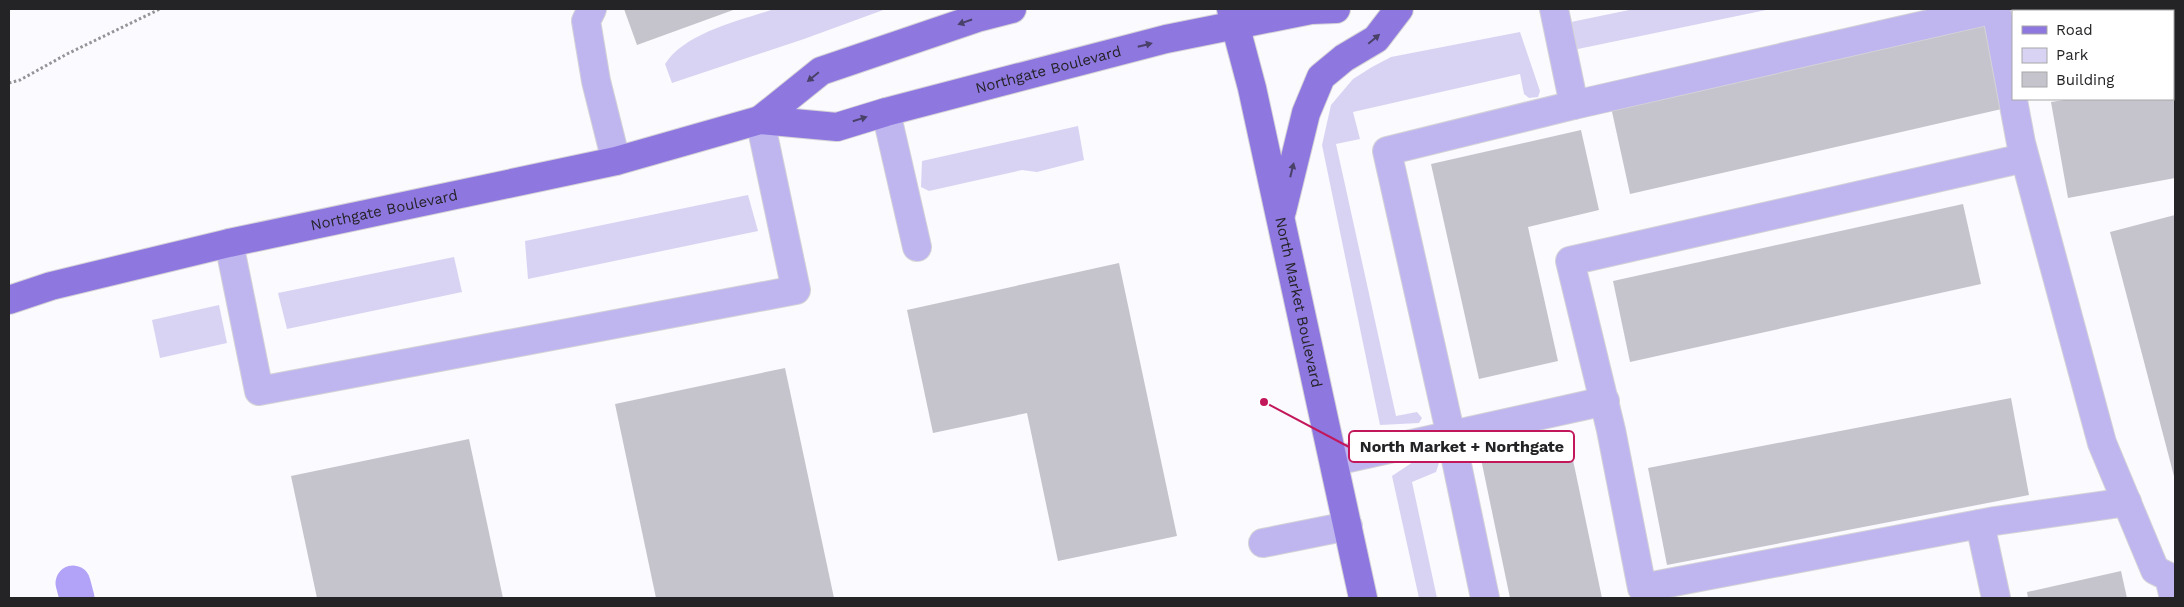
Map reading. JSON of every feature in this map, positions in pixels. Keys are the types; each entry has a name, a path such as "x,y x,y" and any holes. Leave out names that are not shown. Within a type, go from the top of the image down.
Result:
{"main road":[{"name":"Northgate Boulevard","path":"760,120 821,70 977,18 1012,9"},
{"name":"Northgate Boulevard","path":"9,300 51,286 229,243 616,161 760,120 837,126 1166,39 1233,17 1336,9"},
{"path":"1280,217 1306,113 1322,77 1344,58 1376,39 1399,9"},
{"name":"North Market Boulevard","path":"1233,17 1335,461 1363,598"}],"lane":[{"path":"592,9 586,21 596,81 616,161"},
{"path":"1554,9 1574,105"},
{"path":"1485,598 1387,151 1574,105 1996,9 2009,57 2012,77"},
{"path":"2015,100 2024,158 2102,443 2155,570 2169,577 2174,598"},
{"path":"886,112 917,247"},
{"path":"229,243 259,391 796,290 760,120"},
{"path":"2024,158 1570,261 1605,401 1642,588 1980,524 2126,502"},
{"path":"1335,461 1605,401"},
{"path":"1980,524 1996,598"},
{"path":"1263,543 1348,526"}],"path":[{"path":"9,83 20,80 67,54 160,9"}],"green space":[{"path":"774,9 886,9 804,39 672,83 665,64 674,53 686,44 714,29"},
{"path":"1634,9 1771,9 1573,50 1571,22"},
{"path":"1520,32 1540,91 1538,97 1529,98 1524,94 1520,74 1353,112 1360,139 1336,144 1396,416 1417,412 1422,418 1419,423 1380,425 1322,145 1331,105 1353,79 1391,57"},
{"path":"1078,126 1084,160 1037,172 1022,170 929,191 921,187 922,161"},
{"path":"748,195 758,231 528,279 525,241"},
{"path":"454,257 462,292 287,329 278,293"},
{"path":"219,305 227,343 160,358 152,320"},
{"path":"1431,459 1439,463 1436,472 1412,482 1437,598 1419,598 1392,476 1416,460"}],"building":[{"path":"624,9 736,9 637,45"},
{"path":"1986,21 2006,108 1630,194 1611,107"},
{"path":"2174,80 2175,178 2068,198 2051,102 2064,100 2174,100"},
{"path":"1581,130 1599,210 1528,227 1558,361 1479,379 1431,164"},
{"path":"1963,204 1981,284 1630,362 1613,281"},
{"path":"2175,215 2175,480 2110,232"},
{"path":"1119,263 1177,536 1058,561 1027,413 933,433 907,310"},
{"path":"785,368 834,598 656,598 615,404"},
{"path":"2011,398 2029,495 1667,565 1648,468"},
{"path":"469,439 503,598 317,598 291,476"},
{"path":"1569,441 1602,598 1510,598 1481,459"},
{"path":"2121,571 2127,598 2028,598 2027,592"}],"waterway":[{"path":"73,583 77,598"}],"place":[{"name":"North Market + Northgate","path":"1264,402"}]}
